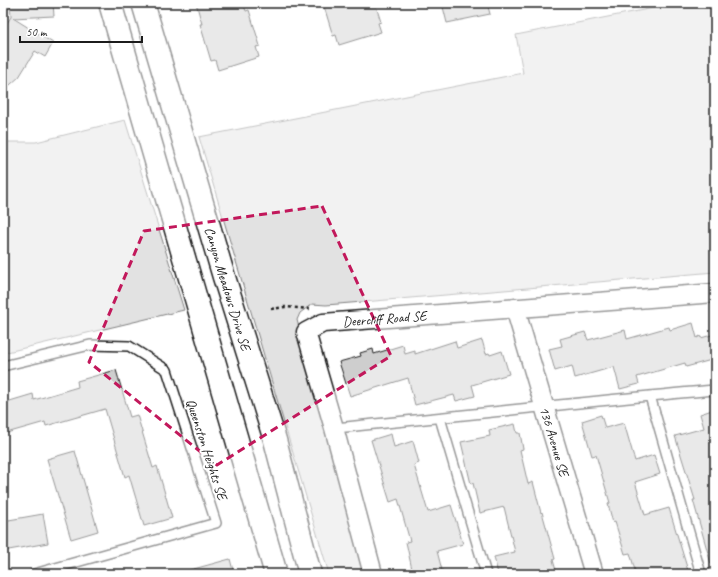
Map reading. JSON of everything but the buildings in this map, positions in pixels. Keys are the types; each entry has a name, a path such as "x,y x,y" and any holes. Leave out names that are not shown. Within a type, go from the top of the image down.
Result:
{"street":[{"path":"110,3 276,574"},
{"name":"Canyon Meadows Drive SE","path":"143,3 224,278 275,440 310,574"},
{"name":"Deercliff Road SE","path":"373,574 334,428 306,332 323,324 715,293"},
{"name":"136 Avenue SE","path":"515,308 594,574"}],"lane":[{"name":"Queenston Heights SE","path":"3,366 90,345 129,346 167,370 216,523 34,574"},
{"path":"334,428 715,390"},
{"path":"650,396 701,574"},
{"path":"440,418 486,574"}],"path":[{"path":"271,309 285,307"}],"highlighted area":[{"path":"322,206 391,356 217,465 89,362 144,231"}],"shaded area":[{"path":"679,3 715,3 715,272 326,305 312,304 300,313 297,320 364,574 329,574 199,137 523,73 516,35"},
{"path":"125,120 184,310 3,353 3,142 36,142"}]}
